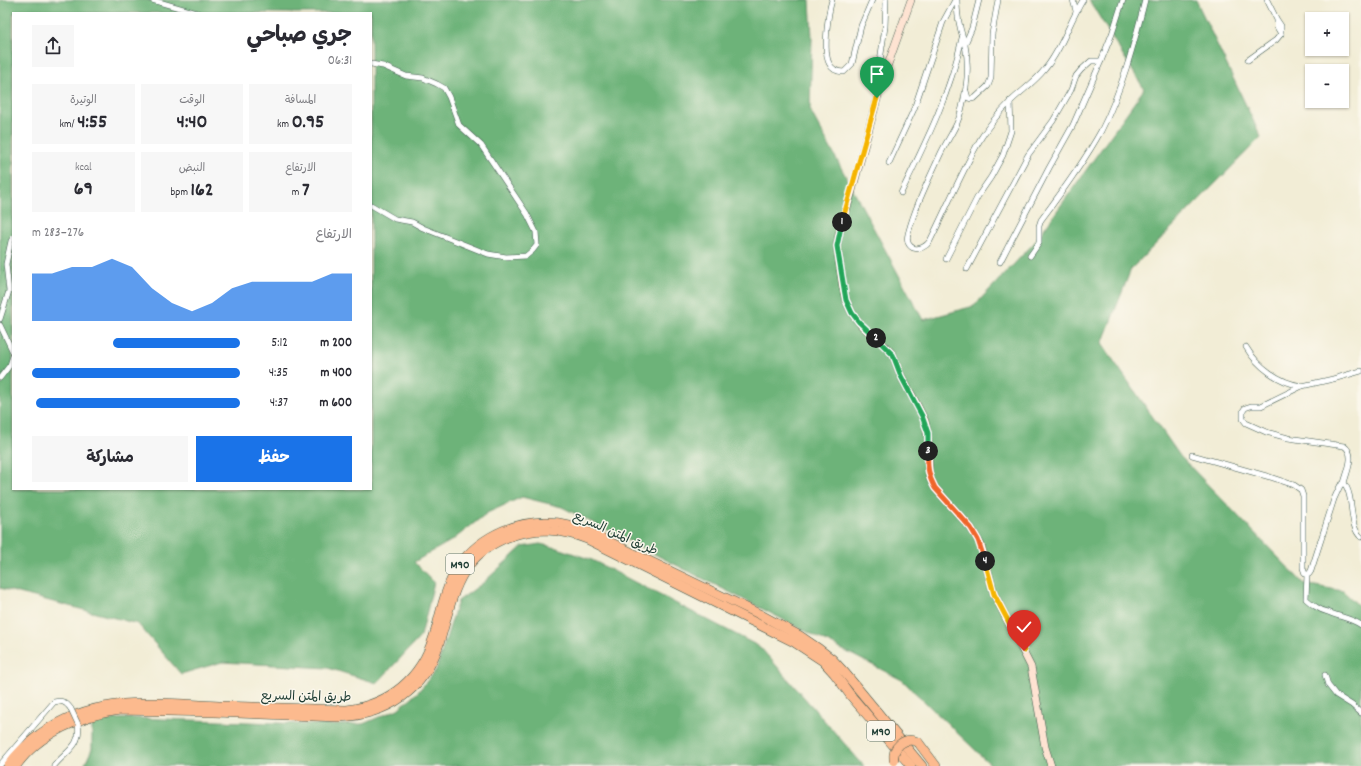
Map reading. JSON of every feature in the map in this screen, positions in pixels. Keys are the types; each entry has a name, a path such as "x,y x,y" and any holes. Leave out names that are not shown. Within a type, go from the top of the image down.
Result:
{"highway":[{"name":"طريق المتن السريع","path":"8,766 21,750 49,728 70,716 105,706 154,703 347,710 363,708 381,701 403,686 424,660 434,637 447,588 462,561 478,546 500,532 522,525 544,522 569,525 591,533 759,614 800,636 832,659 922,766"},
{"name":"طريق المتن السريع","path":"16,766 30,750 54,732 85,718 106,712 120,710 353,717 378,711 389,706 404,695 424,675 438,644 455,589 461,576 476,557 489,546 505,538 520,533 547,530 558,530 600,545 794,642 823,661 911,766"},
{"path":"896,764 894,751 896,747 902,742 911,740 918,742 936,766"}],"main road":[{"path":"911,0 882,81 837,240 838,256 846,300 852,313 859,322 893,355 901,376 925,421 928,437 928,465 931,481 935,488 971,528 978,540 994,594 1024,651 1033,672 1046,747 1051,766"}],"street":[{"path":"152,0 194,12"},
{"path":"832,0 827,25 827,56 829,65 839,72 844,72 852,64 861,26 872,0"},
{"path":"877,98 876,88 885,27 886,0"},
{"path":"956,0 959,25 965,44 967,58 966,88 957,122 940,154 911,222 907,237 908,244 916,249 923,248 930,241 982,137 994,119 1010,101 1028,87 1047,68 1058,50 1076,11 1083,0"},
{"path":"889,163 914,109 943,22 956,0"},
{"path":"965,44 972,28 979,0"},
{"path":"966,88 968,98 971,99 975,98 988,86 990,78 992,34 998,0"},
{"path":"1073,0 1076,11"},
{"path":"1000,262 1073,125 1112,34 1123,0"},
{"path":"1030,256 1039,243 1039,226 1041,220 1092,145 1113,104 1124,75 1145,0"},
{"path":"1248,60 1276,40 1280,34 1277,27 1277,20 1267,0"},
{"path":"901,193 935,122 959,53 962,36"},
{"path":"967,269 1028,155 1052,121 1071,90 1076,76 1092,61 1101,60"},
{"path":"372,64 383,66 406,76 422,78 444,88 449,97 459,125 481,145 527,214 536,232 537,245 526,256 506,257 488,254 422,228 412,222 396,219 372,206"},
{"path":"946,259 978,196 991,177 1007,145 1012,131 1010,101"},
{"path":"0,319 8,291 6,264 12,240"},
{"path":"0,325 12,350"},
{"path":"1246,347 1252,356 1280,379 1302,386"},
{"path":"0,378 10,365 12,359"},
{"path":"1307,575 1311,572 1338,490 1344,483 1350,463 1348,449 1344,446 1288,438 1266,432 1246,422 1243,418 1243,411 1245,408 1251,406 1261,406 1302,386 1361,371"},
{"path":"1192,456 1270,477 1294,485 1301,490 1303,496 1303,568 1304,573 1307,575 1306,599 1321,610 1349,618 1361,625"},
{"path":"1344,483 1347,487 1352,509 1354,528 1361,537"},
{"path":"1325,675 1328,685 1336,695 1352,705 1361,713"},
{"path":"0,765 54,702 62,701 68,704 71,709 78,724 79,733 76,743 54,766"}],"green space":[{"path":"0,0 810,0 812,38 810,110 923,320 974,306 1034,243 1144,89 1089,0 1196,0 1261,137 1131,269 1102,344 1180,456 1304,584 1343,591 1361,608 1361,766 992,766 902,680 562,507 522,497 487,513 454,539 414,562 434,582 421,636 377,683 328,668 222,662 181,674 138,624 0,588"},
{"path":"540,544 592,560 760,647 864,766 84,766 92,749 92,723 133,718 332,725 363,724 398,709 418,692 436,670 458,601 483,583 522,547"}],"route":[{"path":"877,98 837,240 838,256 846,300 852,313 862,326 883,344 893,355 901,376 925,421 928,433 928,465 931,481 935,488 971,528 976,536 982,550 994,594 1024,651"}]}
